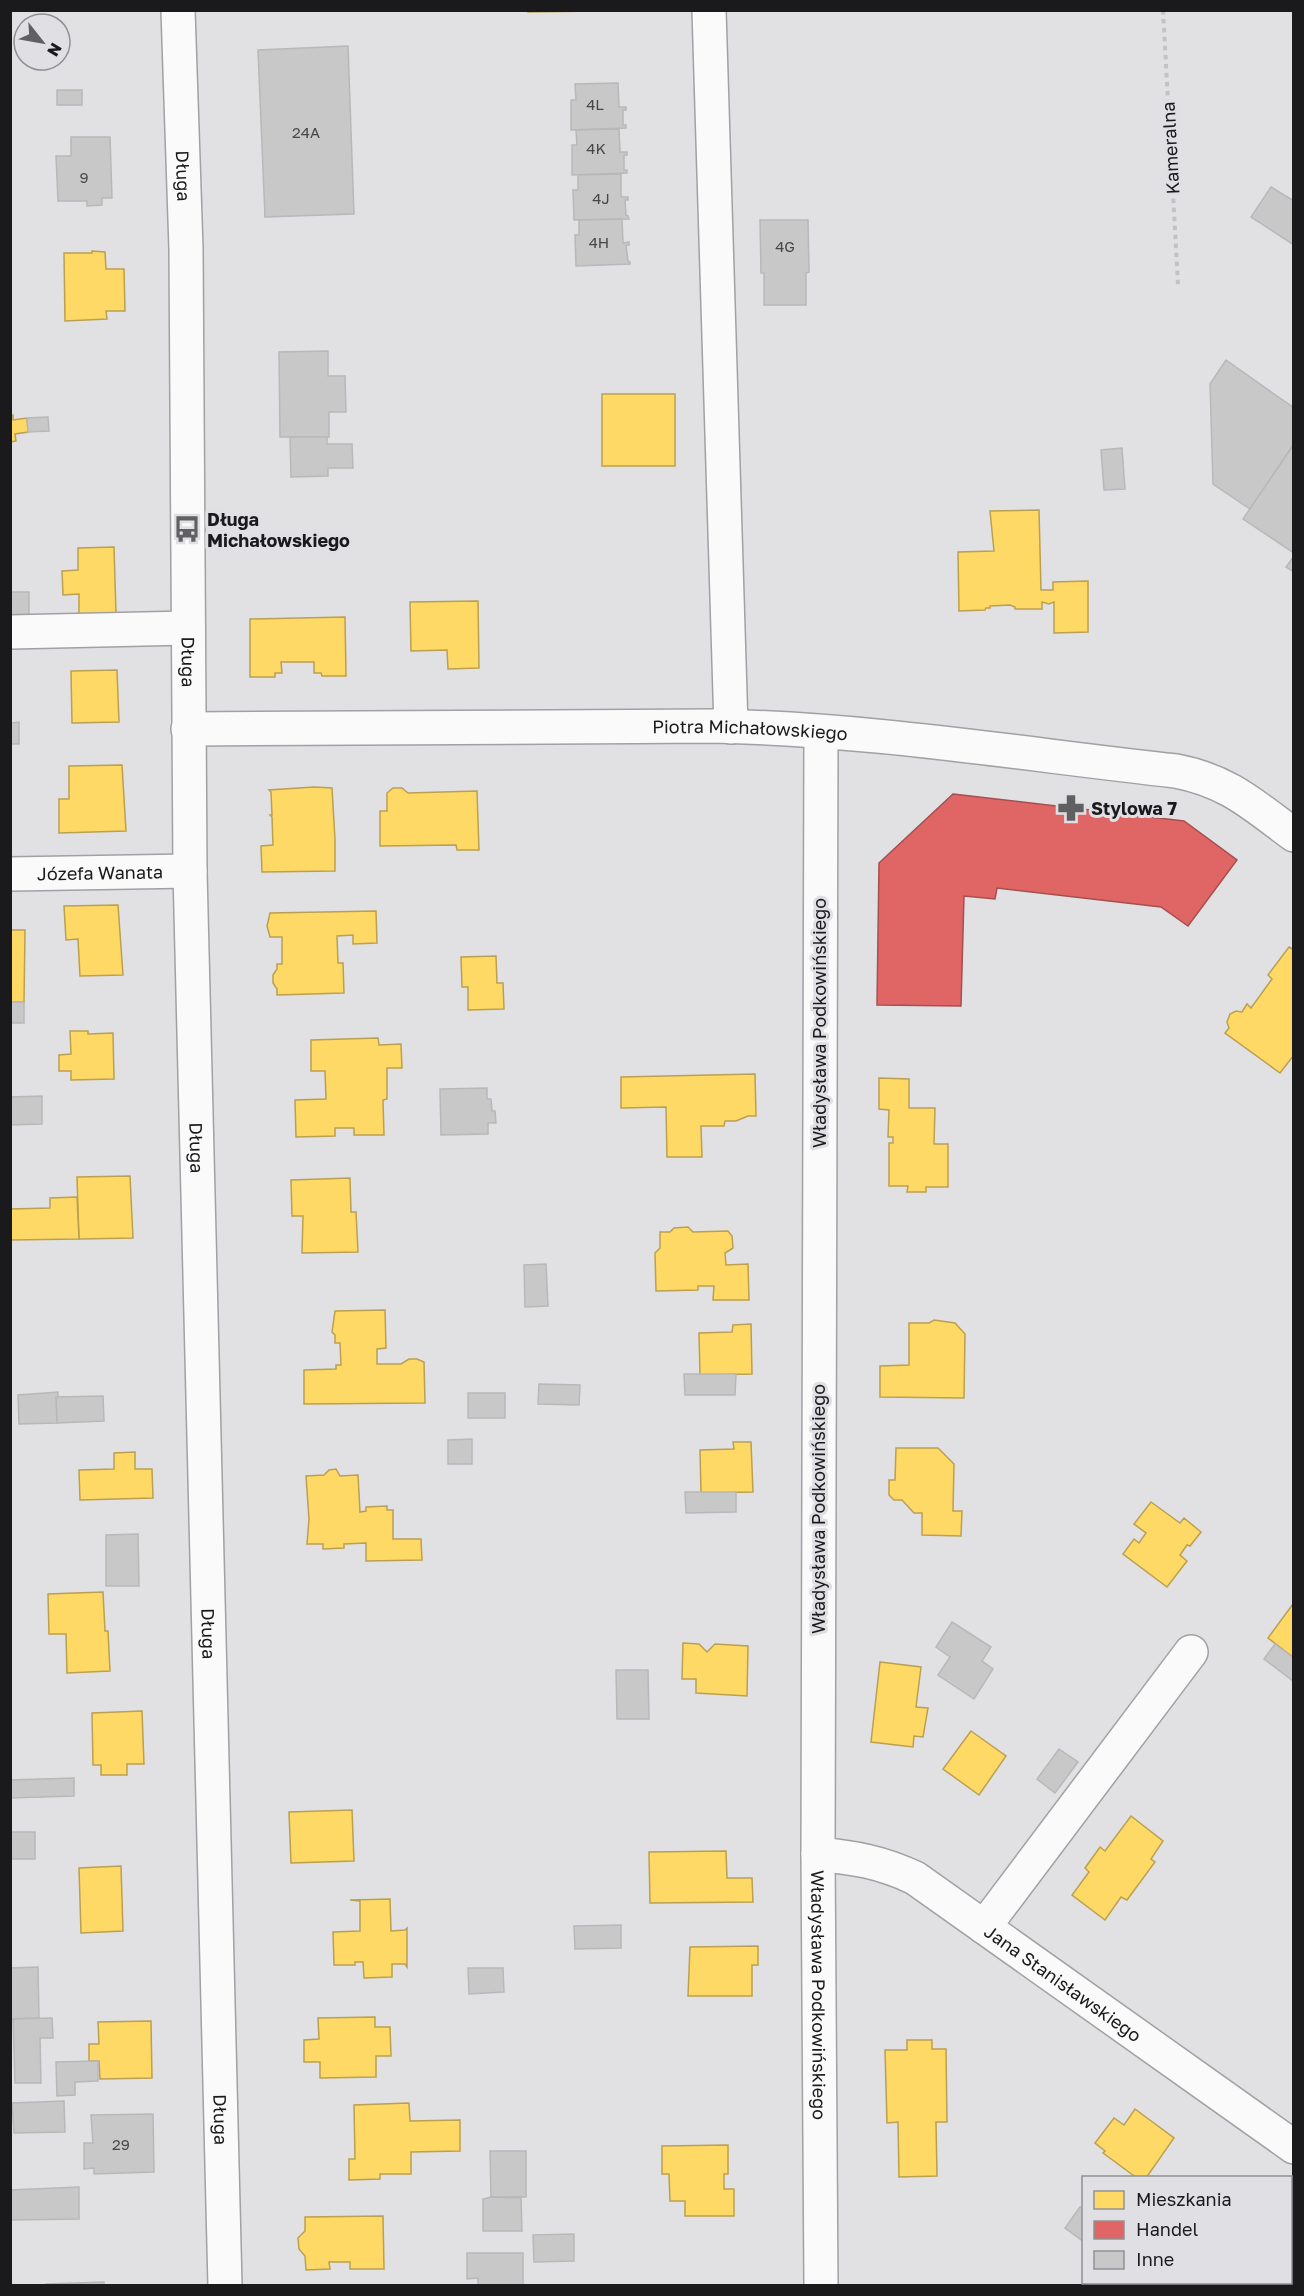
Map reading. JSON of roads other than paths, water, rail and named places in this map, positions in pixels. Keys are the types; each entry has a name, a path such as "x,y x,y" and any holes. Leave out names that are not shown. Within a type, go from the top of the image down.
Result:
{"street":[{"name":"Długa","path":"178,10 186,237 190,871 225,2286"},
{"path":"709,10 731,727"},
{"path":"10,632 188,628"},
{"name":"Piotra Michałowskiego","path":"188,729 731,727 821,732 1202,776 1233,791 1293,835"},
{"name":"Władysława Podkowińskiego","path":"821,732 818,1854 821,2286"},
{"name":"Józefa Wanata","path":"10,874 190,871"},
{"path":"984,1927 1191,1652"},
{"name":"Jana Stanisławskiego","path":"818,1854 861,1859 889,1866 915,1878 1293,2147"}],"place":[{"name":"Długa Michałowskiego","path":"187,529"},
{"name":"Stylowa 7","path":"1071,808"}]}
